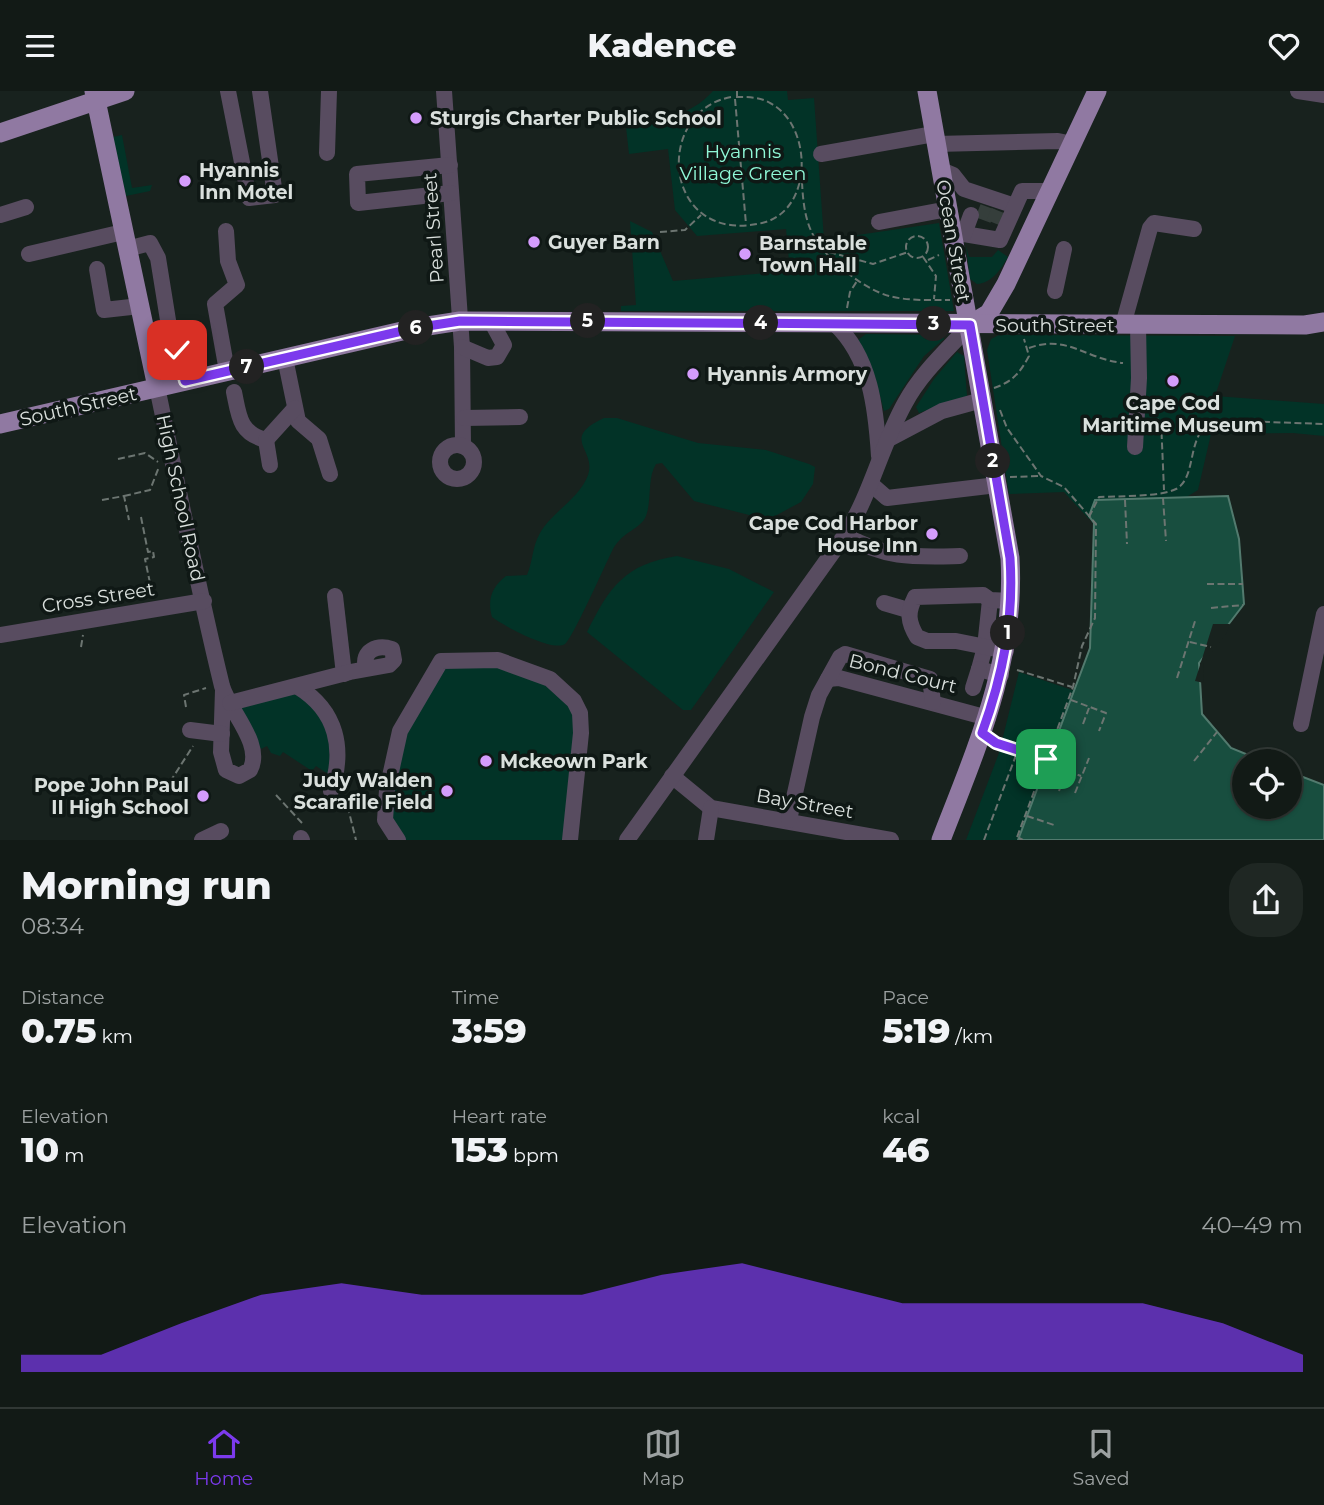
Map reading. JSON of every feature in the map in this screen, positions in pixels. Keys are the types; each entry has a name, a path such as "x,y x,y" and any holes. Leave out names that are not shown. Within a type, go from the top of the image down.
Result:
{"main road":[{"path":"0,133 95,96 125,91"},
{"name":"Ocean Street","path":"926,91 948,209 985,217 959,294 992,401 996,481 1010,558 1011,600 1003,664 985,725 941,840"},
{"path":"970,325 989,313 1006,284 1097,91"},
{"name":"High School Road","path":"95,96 157,387"},
{"path":"959,294 984,293 1006,284"},
{"name":"South Street","path":"0,424 285,358 460,321 840,318 970,325 1306,325 1324,322"}],"street":[{"path":"228,91 249,198 275,195 260,91"},
{"path":"327,153 329,91"},
{"name":"Pearl Street","path":"444,91 462,347 463,446"},
{"path":"1298,91 1324,95"},
{"path":"821,154 935,139 1062,141 1073,144"},
{"path":"450,165 358,174 358,203 451,193"},
{"path":"941,170 953,175 985,217 1024,247"},
{"path":"985,217 1022,191 1050,191"},
{"path":"0,215 26,207"},
{"path":"879,222 948,209"},
{"path":"1135,447 1138,364 1130,325 1150,228 1154,223 1194,229"},
{"path":"226,230 229,261 237,285 215,304 228,371"},
{"path":"29,254 125,240 150,243 158,258 172,345 179,353 185,381"},
{"path":"1055,291 1065,249"},
{"path":"97,269 104,310 139,306"},
{"path":"840,318 866,373 876,414 880,461"},
{"path":"462,347 488,358 497,357 504,345 491,321"},
{"path":"627,840 845,535 871,484 904,404 921,378 970,325"},
{"path":"285,358 298,421 319,439 330,474"},
{"name":"High School Road","path":"157,387 222,693 224,767 234,775 247,773 254,758 250,743 222,693"},
{"path":"234,392 242,427 252,436 265,440"},
{"path":"889,439 942,411 992,401"},
{"path":"265,440 295,408"},
{"path":"464,418 520,417"},
{"path":"265,440 270,465"},
{"path":"871,484 887,498 996,481"},
{"path":"845,535 883,553 908,557 960,556"},
{"path":"1003,664 985,647 917,637 909,624 908,610 915,597 983,595 990,600 1011,600"},
{"path":"335,596 344,674"},
{"path":"973,688 985,647 990,600"},
{"name":"Cross Street","path":"0,635 204,601"},
{"path":"884,603 908,610"},
{"path":"1301,724 1321,642 1324,614"},
{"path":"828,679 840,657 845,654 930,679 933,702"},
{"path":"398,840 385,820 387,790 400,730 441,661 493,659 551,679 577,706 581,733 570,840"},
{"path":"979,669 1003,664"},
{"path":"222,693 298,687 366,668"},
{"name":"Bond Court","path":"789,820 812,717 828,679 839,678 933,702 985,725"},
{"path":"298,687 321,705 335,729 338,755 331,791"},
{"path":"190,730 222,734"},
{"name":"Bay Street","path":"672,776 712,808 891,840"},
{"path":"706,840 712,808"},
{"path":"202,840 221,831"}],"path":[{"path":"732,91 735,97 746,225"},
{"path":"735,97 737,91"},
{"path":"802,181 787,209 779,216 746,225 719,225 701,215 683,185 680,152 683,136 696,114 707,105 735,97 769,102 789,120 798,141 806,216 816,240 857,280 890,296 933,300 959,294"},
{"path":"660,232 685,230 701,215"},
{"path":"920,236 926,240 928,247 922,256 915,257 908,252 908,241 920,236"},
{"path":"828,251 873,264 908,252"},
{"path":"927,261 947,253"},
{"path":"922,256 936,276 933,300"},
{"path":"840,318 857,280"},
{"path":"1023,324 1029,356 1023,369 1010,383 994,388 992,401 1007,428 1028,453 1041,476"},
{"path":"1027,348 1048,341 1061,343 1103,361 1138,364"},
{"path":"1137,418 1161,420 1164,491"},
{"path":"1089,518 1099,498 1175,489 1186,479 1191,454 1202,426 1213,420 1324,424"},
{"path":"102,500 150,490 159,467 158,461 145,453 118,459"},
{"path":"996,481 1041,476 1064,487 1096,524 1095,618 1082,646 1073,687 1017,839 1023,840"},
{"path":"124,496 129,520"},
{"path":"1163,498 1166,541"},
{"path":"1125,500 1127,544"},
{"path":"141,517 148,552 153,551 154,557 145,559 150,583"},
{"path":"1208,585 1243,584"},
{"path":"1210,608 1243,605"},
{"path":"1177,678 1196,618"},
{"path":"1189,641 1211,647"},
{"path":"1003,664 1073,687"},
{"path":"186,707 184,695 222,693"},
{"path":"1072,700 1106,713 1099,731"},
{"path":"1083,724 1090,707"},
{"path":"985,725 996,743 1046,759"},
{"path":"1194,761 1217,731"},
{"path":"170,782 193,746"},
{"path":"984,840 1018,750"},
{"path":"1059,791 1073,752"},
{"path":"1075,793 1089,758"},
{"path":"1048,764 1082,777"},
{"path":"275,795 304,835"},
{"path":"1027,816 1054,825"}],"green space":[{"name":"Hyannis Village Green","path":"713,91 787,91 788,100 814,98 824,240 939,223 954,311 621,311 621,306 636,305 630,221 652,232 673,281 790,271 786,229 697,236 675,210 668,149 629,154 626,127 684,112"},
{"path":"122,135 132,188 152,185 150,191 126,196 113,137"},
{"path":"966,246 969,257 992,257 998,250 1008,257 992,278 977,284 970,279"},
{"path":"866,334 943,335 944,339 924,356 889,409 884,411 875,377 858,340"},
{"path":"999,335 1235,336 1215,396 1324,404 1324,436 1293,433 1211,434 1198,490 1185,498 1101,501 1089,519 1064,492 1009,494 987,350 991,339"},
{"path":"957,352 964,356 967,396 919,413 916,407 934,379"},
{"path":"604,418 617,418 698,443 766,450 815,467 813,484 801,502 775,516 761,518 694,501 662,463 656,464 651,476 648,510 644,520 617,543 569,639 559,646 517,632 492,617 491,599 494,589 506,576 527,575 540,533 551,518 579,491 588,475 588,458 582,445 584,432"},
{"path":"677,556 729,569 774,592 691,710 683,710 587,632 603,602 621,580 644,565"},
{"name":"Mckeown Park","path":"494,653 578,697 577,840 393,840 382,790 429,666"},
{"path":"1019,672 1075,691 1019,840 966,840 999,753"},
{"path":"292,694 301,695 328,723 331,776 316,766 312,771 283,752 280,756 271,753 267,746 261,749 240,708"}],"shaded area":[{"path":"1228,496 1239,539 1244,604 1199,663 1202,714 1233,749 1232,819 1302,819 1302,777 1324,785 1324,840 1018,840 1090,648 1094,523 1089,516 1095,500"}],"pier":[{"path":"1213,624 1230,624 1226,634 1203,664 1204,683 1195,681"}],"tunnel":[{"path":"983,220 988,207"},
{"path":"994,223 999,211"}],"place":[{"name":"Sturgis Charter Public School","path":"416,118"},
{"name":"Hyannis Inn Motel","path":"185,181"},
{"name":"Guyer Barn","path":"534,242"},
{"name":"Barnstable Town Hall","path":"745,254"},
{"name":"Hyannis Armory","path":"693,374"},
{"name":"Cape Cod Maritime Museum","path":"1173,381"},
{"name":"Cape Cod Harbor House Inn","path":"932,534"},
{"name":"Mckeown Park","path":"486,761"},
{"name":"Judy Walden Scarafile Field","path":"447,791"},
{"name":"Pope John Paul II High School","path":"203,796"}],"route":[{"path":"177,350 185,381 443,322 504,320 970,325 1010,558 1012,592 1003,666 982,733 996,743 1046,759"}]}
